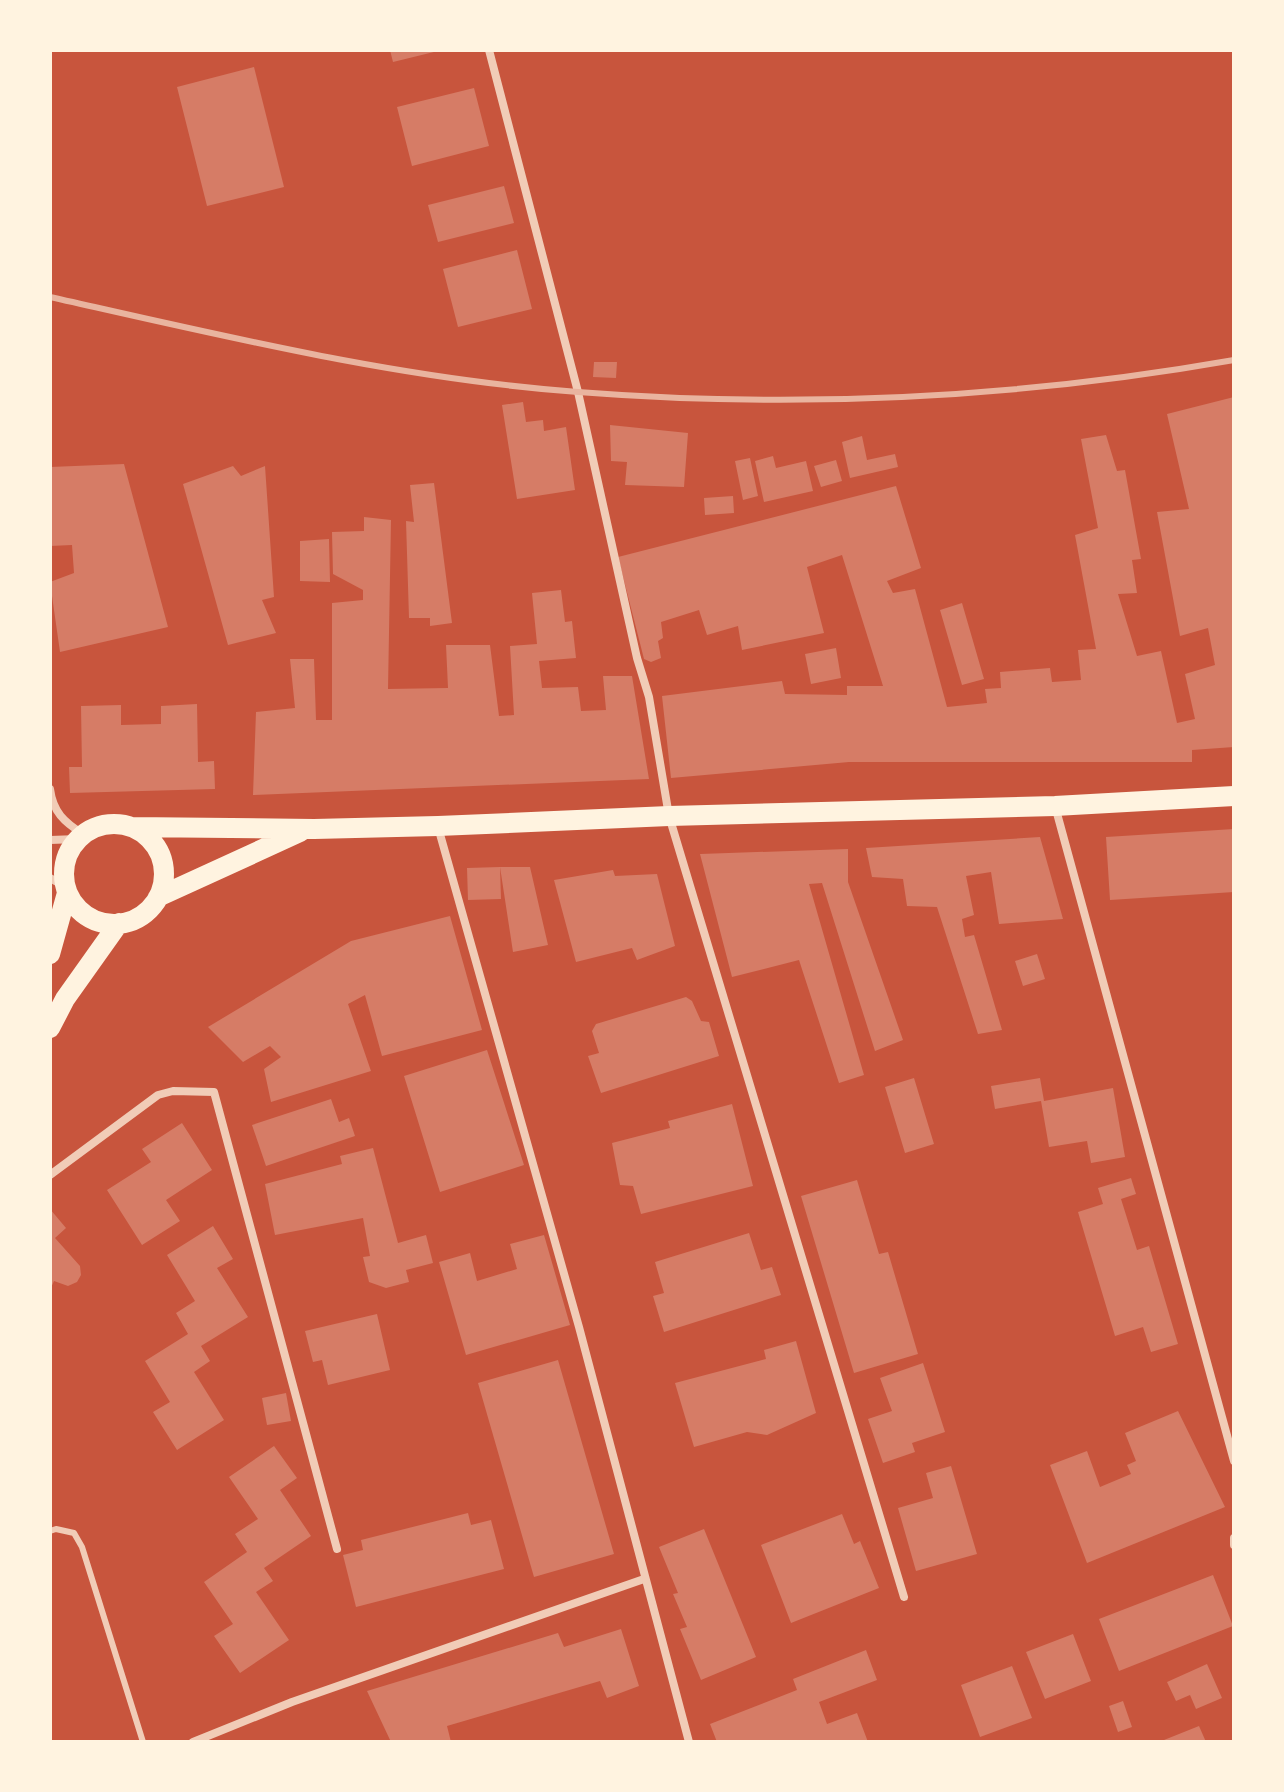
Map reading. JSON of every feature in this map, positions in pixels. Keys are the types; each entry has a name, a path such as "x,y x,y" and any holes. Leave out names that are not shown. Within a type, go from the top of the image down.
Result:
{"main road":[{"path":"50,954 65,861 80,836 98,826 115,823 131,827 305,829 438,826 669,816 1055,806 1234,796"},
{"path":"61,886 75,906 88,917 103,923 135,919 148,910 158,897 164,880 163,864 157,848 146,835 131,827"},
{"path":"158,897 305,829"},
{"path":"50,1028 65,999 119,923"}],"street":[{"path":"489,50 578,392 637,658 649,697 669,816 904,1597"},
{"path":"50,789 56,810 80,836"},
{"path":"1055,806 1234,1461"},
{"path":"438,826 579,1327 689,1742"},
{"path":"50,840 80,836"},
{"path":"50,1175 158,1095 173,1091 214,1092 337,1549"},
{"path":"1234,1538 1234,1545"},
{"path":"193,1742 292,1702 644,1579"}],"lane":[{"path":"50,1531 56,1529 74,1533 82,1547 143,1742"}],"building":[{"path":"390,50 438,50 438,51 393,62"},
{"path":"254,67 284,187 207,206 177,87"},
{"path":"474,88 489,146 412,166 397,107"},
{"path":"504,186 514,223 438,242 428,205"},
{"path":"517,250 532,309 458,327 443,269"},
{"path":"594,362 617,362 616,378 593,377"},
{"path":"1234,397 1234,747 1192,750 1192,762 849,762 671,778 662,696 782,681 785,694 847,695 847,686 883,686 842,555 807,567 824,633 742,650 738,626 707,635 699,610 661,622 663,638 658,641 661,658 651,662 644,659 618,557 896,486 921,568 887,581 893,593 915,589 947,707 987,703 985,689 1001,688 1000,672 1050,668 1052,682 1081,680 1078,650 1096,649 1075,535 1098,528 1081,439 1106,435 1117,471 1125,470 1141,559 1132,560 1137,593 1118,594 1137,656 1161,651 1177,723 1195,719 1185,674 1215,665 1208,628 1180,636 1157,512 1189,509 1167,414"},
{"path":"523,402 526,422 543,420 544,431 566,427 575,490 517,499 502,405"},
{"path":"610,425 688,433 684,487 625,485 627,462 611,461"},
{"path":"862,436 867,460 895,454 898,467 850,478 842,442"},
{"path":"773,456 776,468 806,461 813,491 764,502 755,461"},
{"path":"750,458 758,496 743,500 735,461"},
{"path":"836,460 842,481 821,487 814,466"},
{"path":"124,464 168,627 60,652 50,582 74,573 72,545 50,546 50,467"},
{"path":"233,466 241,476 265,466 274,597 262,600 276,633 228,645 183,484"},
{"path":"434,483 452,623 430,626 430,618 409,618 406,521 414,522 410,485"},
{"path":"733,496 734,513 705,515 704,498"},
{"path":"364,517 391,520 388,689 448,688 446,645 490,645 499,716 514,715 510,646 537,644 532,593 561,590 565,622 572,621 576,658 539,661 542,688 578,687 581,711 606,710 603,676 632,676 649,779 253,795 256,712 295,708 290,659 314,659 316,720 332,720 332,603 363,600 363,590 333,574 332,532 364,531"},
{"path":"329,539 330,582 300,581 300,541"},
{"path":"962,603 984,679 962,685 940,610"},
{"path":"836,648 841,678 811,684 805,654"},
{"path":"197,704 198,762 214,761 215,789 70,793 69,767 82,767 81,706 121,705 121,725 161,724 161,706"},
{"path":"1234,829 1234,892 1110,900 1106,837"},
{"path":"1040,837 1063,919 999,924 991,872 966,876 974,915 962,919 965,937 974,935 1002,1030 978,1034 937,907 907,906 903,879 872,877 866,848"},
{"path":"848,849 848,882 903,1040 875,1051 822,883 809,884 864,1075 839,1083 799,960 732,977 700,854"},
{"path":"500,867 501,899 468,900 467,868"},
{"path":"500,867 530,867 548,945 513,952"},
{"path":"613,870 615,876 657,874 675,946 637,960 632,948 576,962 554,880"},
{"path":"450,916 482,1030 382,1056 365,995 348,1004 371,1071 271,1102 264,1069 281,1057 270,1046 243,1062 208,1027 351,941"},
{"path":"1037,954 1045,979 1023,986 1015,961"},
{"path":"686,997 692,1001 701,1021 709,1022 719,1056 601,1093 588,1056 599,1053 592,1031 596,1024"},
{"path":"487,1050 524,1165 440,1192 404,1076"},
{"path":"914,1078 934,1144 905,1153 885,1087"},
{"path":"1040,1078 1044,1101 1113,1088 1125,1157 1091,1163 1087,1141 1049,1147 1041,1101 995,1109 991,1086"},
{"path":"331,1099 339,1122 349,1118 355,1136 266,1166 252,1125"},
{"path":"732,1104 753,1186 641,1214 633,1186 620,1185 612,1143 670,1128 668,1121"},
{"path":"182,1123 212,1170 166,1200 180,1221 142,1245 107,1190 151,1162 142,1149"},
{"path":"373,1148 398,1243 426,1235 433,1263 406,1270 409,1282 386,1288 369,1282 363,1257 370,1256 363,1218 275,1235 265,1184 342,1164 340,1156"},
{"path":"1131,1178 1136,1194 1121,1199 1137,1250 1149,1246 1178,1344 1151,1352 1143,1327 1115,1336 1078,1212 1103,1204 1098,1188"},
{"path":"857,1180 879,1254 888,1252 918,1354 854,1373 801,1196"},
{"path":"50,1209 66,1228 55,1238 80,1266 81,1275 77,1282 68,1286 54,1281 50,1290"},
{"path":"213,1226 233,1259 217,1268 248,1317 201,1346 210,1361 194,1372 224,1420 177,1450 153,1412 170,1402 145,1361 188,1334 176,1313 195,1301 167,1255"},
{"path":"749,1233 761,1270 772,1267 781,1295 664,1332 653,1296 664,1293 655,1262"},
{"path":"544,1235 570,1325 466,1355 439,1262 470,1253 477,1281 517,1269 510,1244"},
{"path":"377,1314 390,1370 328,1385 322,1360 313,1362 305,1331"},
{"path":"796,1341 816,1413 767,1435 747,1432 694,1447 675,1383 766,1359 764,1350"},
{"path":"558,1360 614,1554 534,1577 478,1383"},
{"path":"923,1363 945,1432 912,1443 915,1452 883,1463 868,1419 892,1411 880,1378"},
{"path":"286,1393 291,1421 267,1425 262,1398"},
{"path":"1178,1411 1225,1507 1087,1563 1050,1465 1087,1451 1100,1487 1131,1474 1127,1465 1136,1461 1125,1433"},
{"path":"274,1446 297,1478 280,1490 311,1536 264,1568 273,1581 256,1592 289,1640 240,1673 214,1636 233,1624 204,1582 247,1552 235,1534 258,1519 229,1477"},
{"path":"951,1466 977,1554 916,1571 898,1508 933,1498 926,1473"},
{"path":"468,1513 471,1525 491,1520 504,1569 356,1607 343,1555 363,1550 361,1540"},
{"path":"842,1514 854,1544 860,1541 879,1588 791,1623 761,1545"},
{"path":"704,1529 756,1657 701,1680 680,1629 687,1627 673,1594 678,1593 659,1547"},
{"path":"1213,1575 1233,1626 1119,1671 1099,1619"},
{"path":"621,1629 639,1686 607,1698 600,1681 447,1726 451,1742 391,1742 367,1691 558,1633 564,1647"},
{"path":"1073,1634 1091,1681 1045,1699 1026,1652"},
{"path":"866,1650 877,1680 819,1702 827,1724 857,1713 868,1742 717,1742 710,1724 797,1690 793,1679"},
{"path":"1207,1664 1222,1698 1196,1709 1190,1695 1176,1701 1167,1682"},
{"path":"1012,1666 1032,1718 980,1737 961,1685"},
{"path":"1123,1701 1132,1727 1118,1732 1109,1706"},
{"path":"1199,1726 1206,1742 1159,1742"}],"railway":[{"path":"50,297 379,367 511,386 660,397 743,400 907,397 1071,383 1234,360"}]}
